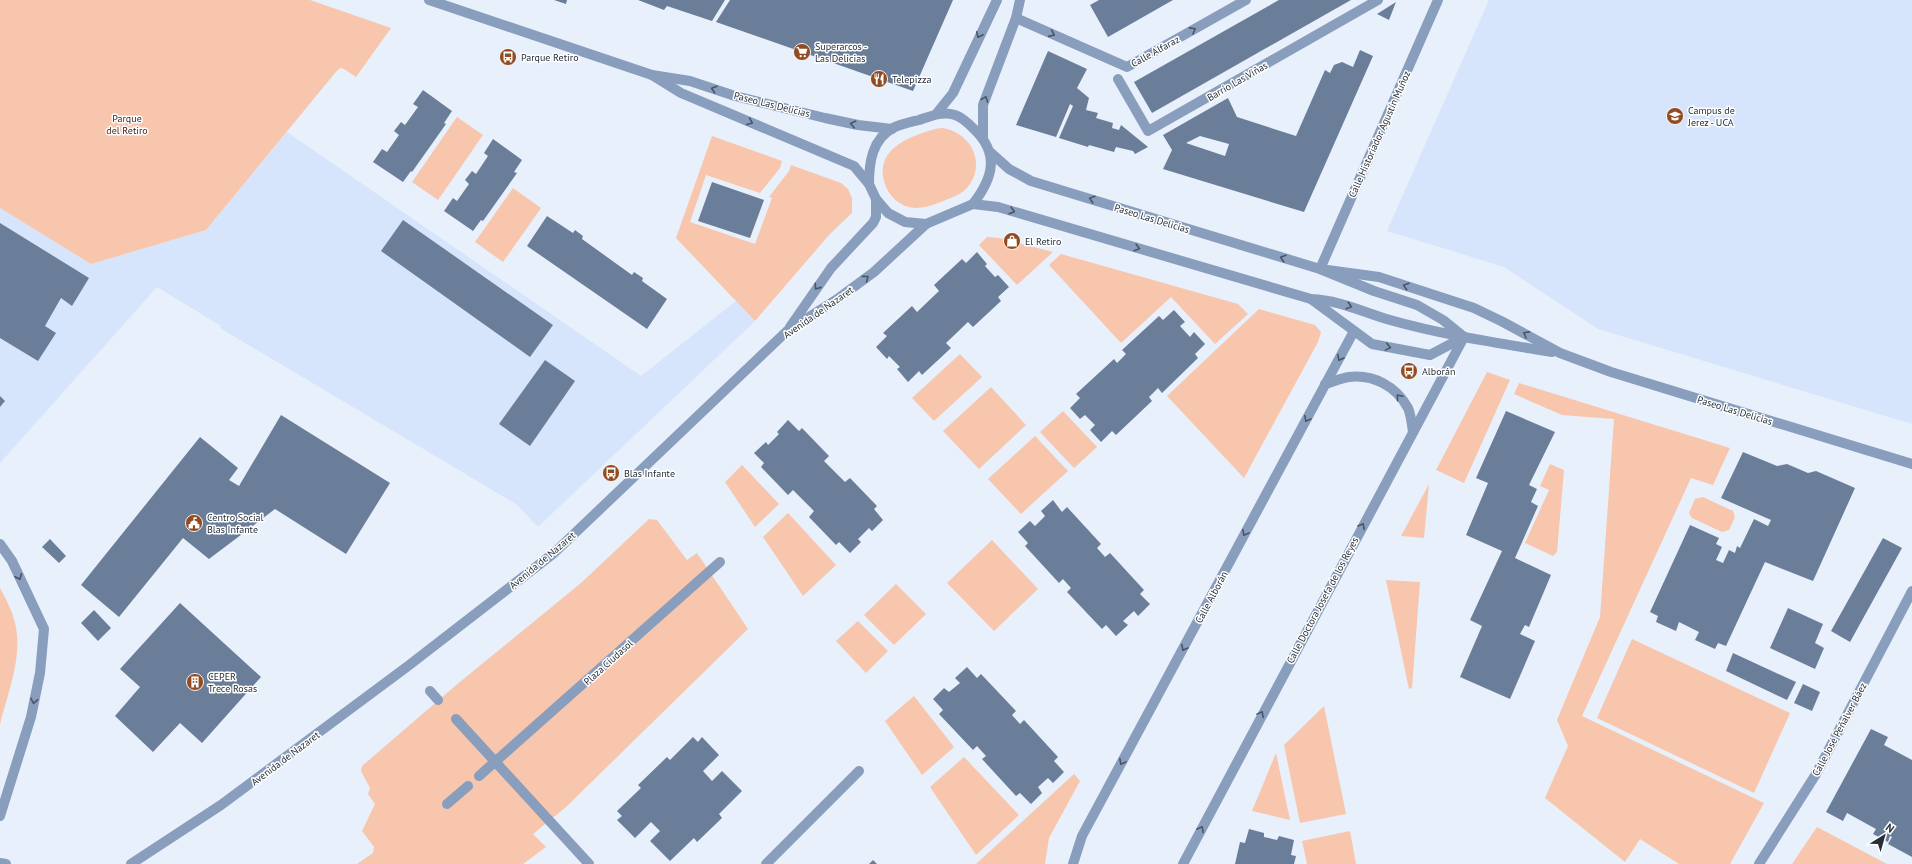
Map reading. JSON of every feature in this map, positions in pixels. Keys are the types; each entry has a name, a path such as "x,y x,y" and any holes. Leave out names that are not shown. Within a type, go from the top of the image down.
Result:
{"street":[{"name":"Paseo Las Delicias","path":"429,0 652,75 690,82 735,96 852,124 892,129"},
{"path":"937,113 953,93 997,0"},
{"path":"984,138 983,105 1016,18 1020,0"},
{"name":"Calle Alfaraz","path":"1016,18 1127,67 1246,0"},
{"name":"Barrio Las Viñas","path":"1118,79 1148,131 1378,0"},
{"name":"Calle Historiador Agustín Muñoz","path":"1320,269 1438,0"},
{"name":"Paseo Las Delicias","path":"652,75 681,93 854,166 869,184 876,199 888,213 905,222 926,224 974,204 986,188 991,170 990,152 984,138 968,123 955,115 937,113 892,129 877,143 870,161 869,184"},
{"name":"Paseo Las Delicias","path":"990,152 1009,169 1031,181 1320,269 1374,291 1417,305 1443,320 1464,337"},
{"path":"787,331 830,268 873,223 876,217 876,199"},
{"name":"Paseo Las Delicias","path":"974,204 1004,209 1311,299 1328,300 1390,320 1464,337 1560,353"},
{"name":"Avenida de Nazaret","path":"131,864 228,801 420,657 554,553 787,331 836,300 874,272 926,224"},
{"name":"Paseo Las Delicias","path":"1320,269 1378,277 1474,308 1560,353 1610,372 1912,464"},
{"name":"Paseo Las Delicias","path":"1311,299 1372,344 1430,355 1464,337"},
{"name":"Calle Alborán","path":"1073,864 1072,861 1082,836 1354,331"},
{"name":"Calle Doctora Josefa de los Reyes","path":"1183,864 1464,337"},
{"path":"1325,384 1347,377 1365,376 1383,382 1398,394 1408,409 1413,432"},
{"path":"0,544 12,560 44,630 40,673 31,717 0,816"},
{"name":"Plaza Ciudasol","path":"479,776 720,562"},
{"name":"Calle José Peñalver Báez","path":"1759,864 1816,774 1912,591"},
{"path":"430,691 438,700"},
{"path":"456,719 589,864"},
{"path":"766,864 859,771"},
{"path":"447,804 468,786"},
{"path":"0,863 6,864"}],"shaded area":[{"name":"Campus de Jerez - UCA","path":"1489,0 1912,0 1912,424 1598,329 1504,267 1387,231"},
{"path":"287,132 641,376 736,301 755,321 538,527 516,504 220,328 221,326 157,287 0,463 0,208 91,264 206,230"}],"green space":[{"name":"Parque del Retiro","path":"0,0 310,0 391,28 356,77 340,68 335,73 206,230 91,264 0,208"},
{"path":"457,117 483,135 438,200 412,182"},
{"path":"943,128 962,136 969,143 976,160 976,170 973,179 967,188 960,193 938,203 917,208 905,206 896,200 886,188 883,175 885,159 901,142 927,131"},
{"path":"712,136 782,161 780,168 760,193 706,175 690,222 755,244 772,198 769,197 789,171 791,165 841,183 848,189 852,198 852,213 829,235 755,321 676,238"},
{"path":"513,188 541,208 503,262 475,242"},
{"path":"987,237 999,238 1053,252 1017,285 979,245"},
{"path":"1061,254 1238,304 1248,314 1215,344 1171,297 1121,343 1049,265"},
{"path":"1259,309 1315,325 1321,332 1318,342 1244,478 1167,396"},
{"path":"960,354 982,377 934,421 912,398"},
{"path":"1487,372 1510,380 1464,483 1436,470"},
{"path":"1519,383 1730,448 1713,485 1691,478 1582,716 1764,803 1730,864 1679,864 1640,839 1625,862 1545,798 1568,746 1557,720 1600,617 1614,419 1562,415 1514,394"},
{"path":"991,387 1026,425 979,469 943,431"},
{"path":"1063,411 1097,447 1074,468 1040,432"},
{"path":"1035,436 1068,471 1021,514 988,479"},
{"path":"1550,464 1564,470 1557,552 1553,556 1525,543 1549,490 1540,486"},
{"path":"742,465 779,504 755,527 725,482"},
{"path":"1429,484 1424,538 1401,536"},
{"path":"1703,497 1733,511 1735,517 1729,530 1722,532 1692,518 1689,513 1695,499"},
{"path":"788,513 836,565 803,596 763,537"},
{"path":"649,519 657,520 687,560 697,553 748,629 566,807 533,834 546,847 523,864 357,864 373,853 374,847 362,831 375,804 368,794 370,788 361,771 362,766 455,686 581,583"},
{"path":"992,540 1038,589 994,631 947,583"},
{"path":"1386,580 1420,582 1412,688 1409,689"},
{"path":"896,584 926,614 894,645 864,615"},
{"path":"0,588 14,618 17,652 10,690 0,725"},
{"path":"858,621 888,651 866,673 836,641"},
{"path":"1632,639 1790,713 1754,793 1597,718"},
{"path":"914,696 954,747 922,775 885,721"},
{"path":"1324,706 1346,814 1300,823 1284,745"},
{"path":"1276,753 1290,820 1252,811"},
{"path":"964,757 1019,815 976,855 930,787"},
{"path":"1074,774 1080,781 1049,838 1045,864 976,864"},
{"path":"1817,827 1887,864 1792,864"},
{"path":"1350,831 1356,864 1307,864 1302,841"}],"building":[{"path":"554,0 567,0 566,4"},
{"path":"638,0 725,0 712,21 667,6 664,10"},
{"path":"730,0 953,0 913,91 716,22"},
{"path":"1099,0 1173,0 1108,37 1090,5"},
{"path":"1279,0 1351,0 1152,113 1134,82"},
{"path":"1396,2 1389,20 1377,14"},
{"path":"1360,50 1373,56 1304,212 1163,169 1172,150 1163,135 1228,98 1237,117 1296,136 1325,70 1330,73 1334,65 1342,62 1353,67","holes":["1200,136 1229,144 1225,156 1186,143"]},
{"path":"1048,51 1087,69 1077,88 1089,98 1086,110 1098,113 1096,118 1113,123 1112,128 1119,130 1121,125 1148,147 1135,154 1133,151 1116,147 1114,152 1089,145 1088,147 1059,138 1073,106 1070,104 1056,137 1016,125"},
{"path":"423,90 452,111 444,123 446,124 412,172 411,171 403,182 373,162 382,149 387,152 399,135 394,131 401,122 405,125 418,107 413,104"},
{"path":"493,139 522,160 514,172 517,173 483,221 481,220 473,231 444,211 453,198 457,201 469,184 465,180 472,171 476,174 488,156 484,153"},
{"path":"712,182 764,200 750,238 698,221"},
{"path":"547,216 573,233 575,230 583,236 582,239 632,275 634,272 643,278 642,281 667,299 647,329 527,246"},
{"path":"403,220 553,325 530,357 381,251"},
{"path":"0,223 89,278 72,306 61,298 45,326 56,333 38,361 0,338"},
{"path":"977,252 987,264 985,266 995,277 998,275 1009,287 998,297 1001,301 973,327 968,322 946,343 951,348 922,375 919,371 908,382 897,369 900,367 889,356 887,359 876,347 887,336 883,333 912,306 917,312 939,291 934,285 962,259 966,263"},
{"path":"1174,310 1185,322 1180,326 1190,337 1194,332 1205,344 1195,354 1198,358 1162,393 1158,388 1149,397 1152,401 1116,435 1112,431 1101,442 1090,430 1095,425 1085,415 1080,419 1070,408 1080,398 1076,394 1114,359 1117,363 1126,354 1122,350 1159,316 1163,320"},
{"path":"545,360 575,381 530,446 499,424"},
{"path":"0,396 5,401 0,407"},
{"path":"1506,411 1555,432 1529,485 1537,489 1531,502 1538,506 1515,558 1551,575 1529,627 1525,625 1520,634 1535,641 1510,699 1460,677 1482,626 1470,620 1502,551 1466,535 1488,483 1476,478"},
{"name":"Centro Social Blas Infante","path":"281,415 390,483 346,554 275,509 209,559 183,538 119,617 81,585 200,437 238,468 229,480 239,486"},
{"path":"788,420 799,431 802,428 829,456 824,461 845,482 850,478 877,506 874,509 883,520 872,531 869,528 858,539 861,542 850,553 839,542 836,545 809,517 814,511 793,490 788,495 761,467 764,463 754,453 766,442 768,445 779,434 777,432"},
{"path":"1743,452 1777,466 1787,464 1808,473 1816,471 1855,488 1813,581 1765,562 1726,646 1718,643 1715,649 1695,640 1699,632 1679,622 1676,631 1656,622 1658,616 1650,612 1690,525 1719,538 1716,544 1722,547 1716,560 1723,563 1729,550 1735,553 1737,546 1740,548 1754,519 1768,526 1771,520 1721,498"},
{"path":"1053,500 1062,512 1067,507 1101,544 1097,548 1105,557 1110,553 1144,590 1140,594 1150,604 1138,616 1134,611 1123,621 1128,625 1116,636 1106,625 1102,629 1067,592 1071,588 1063,579 1059,583 1025,546 1028,543 1018,532 1030,521 1035,526 1045,516 1041,511"},
{"path":"1883,538 1902,548 1850,642 1831,631"},
{"path":"50,539 66,556 59,563 42,547"},
{"name":"CEPER Trece Rosas","path":"180,603 261,677 202,743 180,723 153,752 115,716 140,687 120,669"},
{"path":"1788,608 1823,624 1815,643 1824,648 1815,669 1770,648"},
{"path":"94,610 111,628 98,641 81,623"},
{"path":"1733,653 1796,682 1787,700 1726,671"},
{"path":"967,667 977,678 981,674 1016,711 1012,715 1020,724 1024,720 1058,757 1054,761 1064,772 1053,783 1048,778 1038,787 1042,793 1031,804 1020,793 1016,796 982,759 986,756 977,746 973,750 939,714 943,710 933,699 944,688 949,692 960,683 955,678"},
{"path":"1803,684 1820,692 1812,711 1794,703"},
{"path":"1871,729 1888,737 1884,745 1912,760 1912,857 1888,844 1892,837 1890,836 1888,842 1873,834 1876,829 1847,813 1843,821 1826,812"},
{"path":"693,737 698,742 702,737 719,755 703,771 712,781 722,771 742,791 719,814 722,818 697,842 694,838 670,861 650,841 660,831 651,822 635,838 617,820 622,816 617,811 641,788 638,785 667,757 670,760"},
{"path":"1249,829 1264,833 1264,837 1277,840 1279,836 1294,840 1291,855 1296,856 1294,864 1235,864 1240,842 1245,843"},
{"path":"873,860 877,864 869,864"}],"place":[{"name":"Superarcos - Las Delicias","path":"802,52"},
{"name":"Parque Retiro","path":"508,57"},
{"name":"Telepizza","path":"879,79"},
{"name":"Campus de Jerez - UCA","path":"1675,116"},
{"name":"El Retiro","path":"1012,241"},
{"name":"Alborán","path":"1409,371"},
{"name":"Blas Infante","path":"611,473"},
{"name":"Centro Social Blas Infante","path":"194,523"},
{"name":"CEPER Trece Rosas","path":"195,682"}]}
